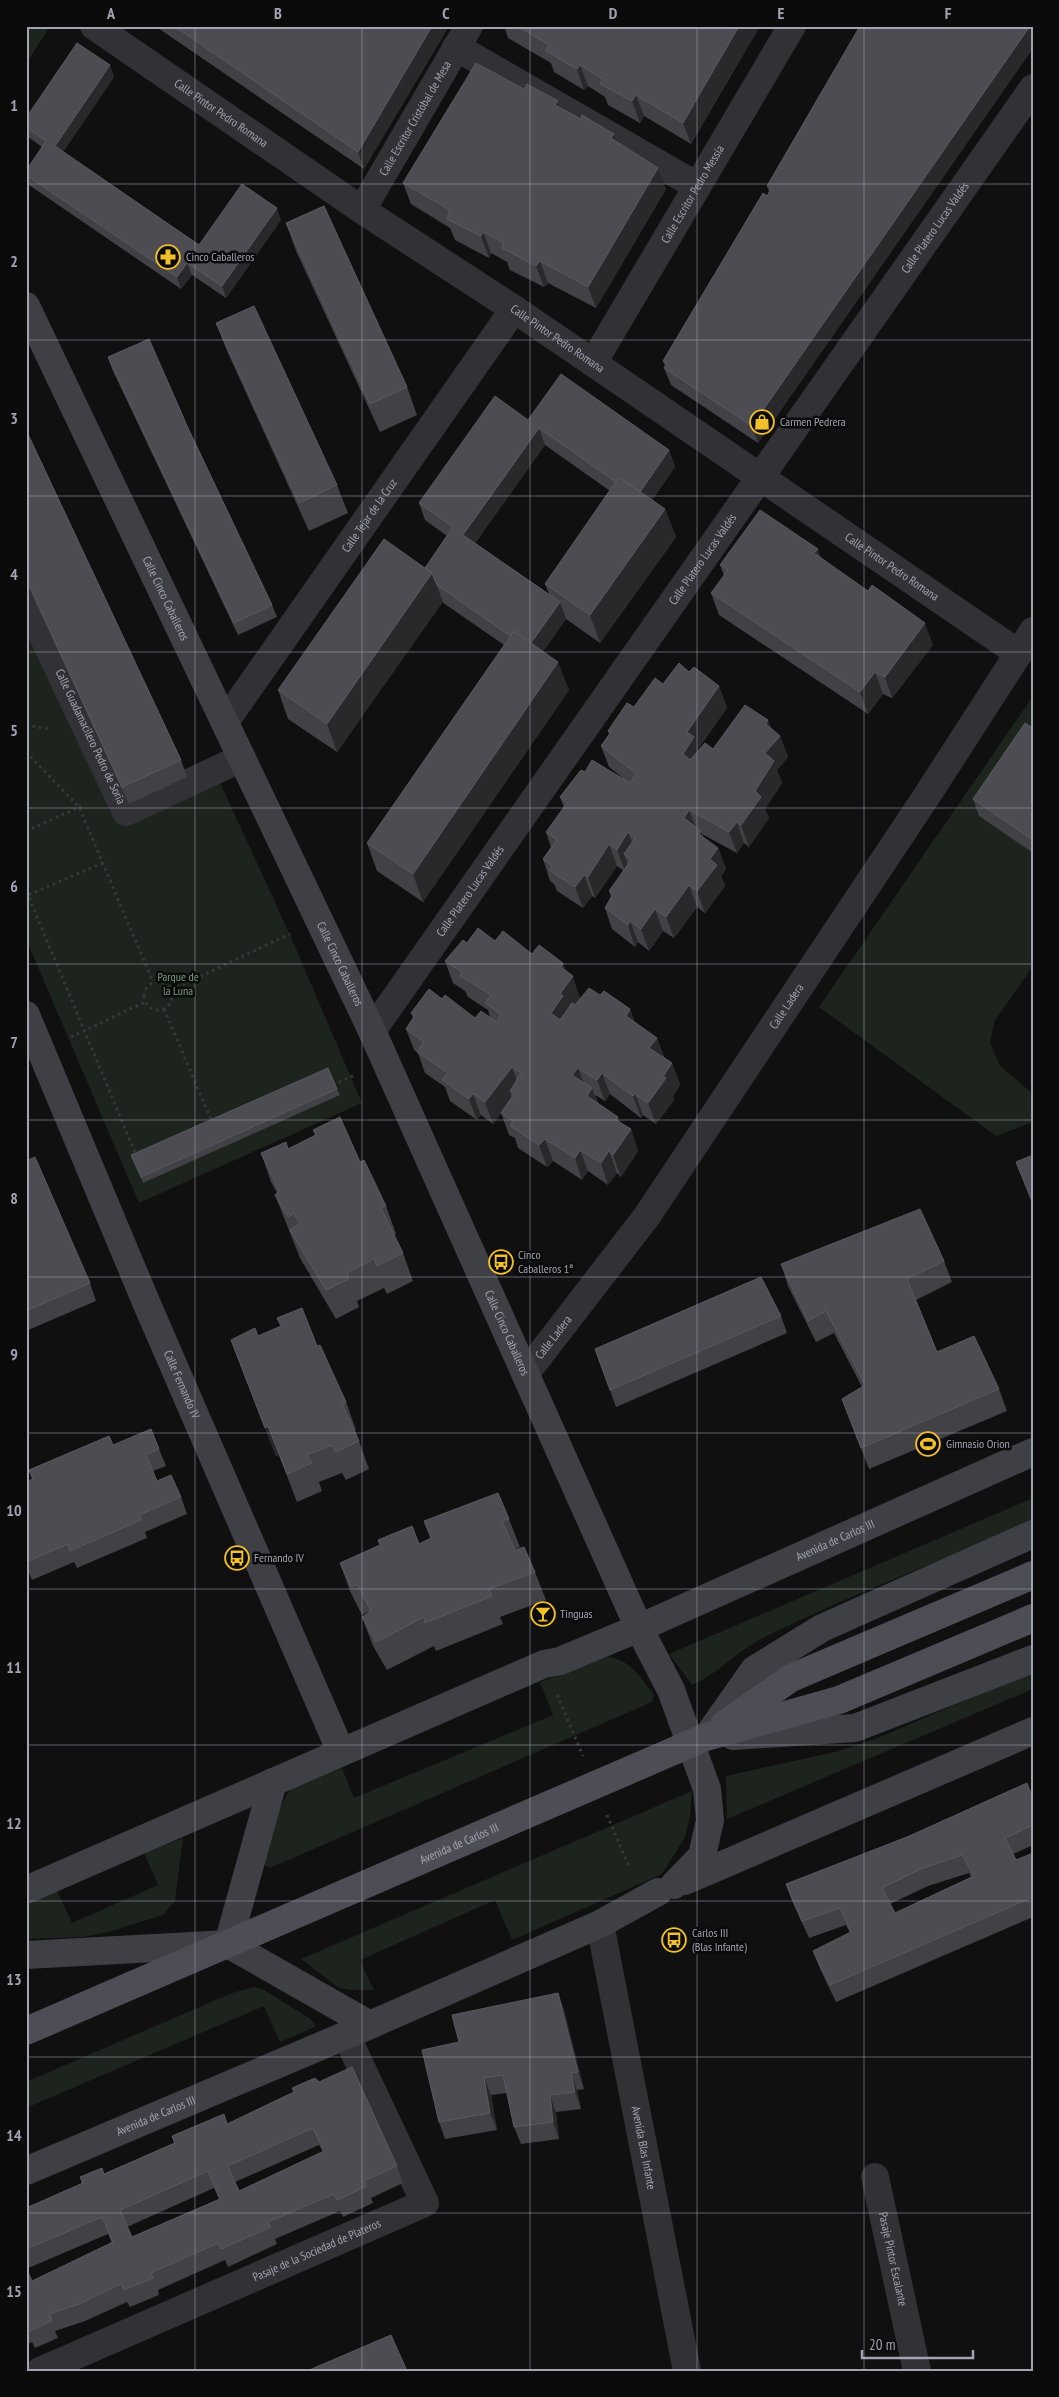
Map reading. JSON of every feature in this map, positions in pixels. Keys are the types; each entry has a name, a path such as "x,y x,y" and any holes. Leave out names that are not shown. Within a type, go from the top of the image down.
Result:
{"main road":[{"name":"Avenida de Carlos III","path":"699,1741 791,1678 1033,1575"},
{"name":"Avenida de Carlos III","path":"26,2031 699,1741 839,1700 1033,1618"}],"street":[{"name":"Calle Pintor Pedro Romana","path":"94,26 362,210 514,309 761,478 1025,642"},
{"name":"Calle Escritor Pedro Messía","path":"593,363 792,26"},
{"name":"Calle Escritor Cristóbal de Mesa","path":"362,210 462,36"},
{"path":"462,36 697,186"},
{"name":"Calle Platero Lucas Valdés","path":"372,1031 1033,88"},
{"name":"Calle Cinco Caballeros","path":"26,306 372,1031 639,1628"},
{"name":"Calle Tejar de la Cruz","path":"225,722 514,309"},
{"name":"Calle Guadamacilero Pedro de Soria","path":"26,600 126,812 242,758"},
{"name":"Calle Ladera","path":"526,1372 647,1216 926,797 1025,642"},
{"name":"Calle Fernando IV","path":"27,1022 252,1551 341,1752"},
{"name":"Avenida de Carlos III","path":"26,1890 544,1664 560,1660 639,1628 1033,1452"},
{"path":"699,1741 754,1670 822,1628 1033,1534"},
{"name":"Avenida de Carlos III","path":"639,1628 699,1741 707,1789 710,1820 702,1856 666,1888"},
{"name":"Avenida de Carlos III","path":"699,1741 855,1728 1033,1659"},
{"name":"Avenida de Carlos III","path":"26,2171 358,2030 600,1924 666,1888 1033,1731"},
{"path":"273,1782 228,1944 358,2030"},
{"name":"Avenida Blas Infante","path":"600,1924 686,2371"},
{"name":"Avenida de Carlos III","path":"26,1955 228,1944"},
{"name":"Pasaje de la Sociedad de Plateros","path":"40,2371 425,2203 358,2030"},
{"name":"Pasaje Pintor Escalante","path":"875,2177 916,2371"}],"path":[{"path":"26,752 79,807 153,982"},
{"path":"26,831 116,789"},
{"path":"103,864 28,896 139,1162"},
{"path":"171,990 320,922"},
{"path":"153,982 165,984 171,990 172,999 164,1009"},
{"path":"153,982 144,993 144,1002 151,1009 164,1009"},
{"path":"40,1050 144,1002"},
{"path":"164,1009 214,1127"},
{"path":"332,1085 385,1062"}],"green space":[{"path":"26,26 50,26 26,64"},
{"name":"Parque de la Luna","path":"26,611 124,819 217,776 290,935 362,1103 139,1203 26,939"},
{"path":"1033,696 1033,741 979,816 1033,853 1033,966 994,1022 990,1043 1000,1066 1033,1094 1033,1122 996,1136 819,1007"},
{"path":"1033,1498 1033,1522 794,1623 752,1644 710,1675 692,1685 669,1654"},
{"path":"607,1657 622,1661 634,1670 654,1695 652,1702 270,1868 263,1864 272,1823 290,1789 342,1768 354,1798 553,1715 540,1682"},
{"path":"1033,1671 1033,1689 727,1819 726,1776 839,1751 880,1737"},
{"path":"692,1791 690,1816 685,1837 662,1874 512,1940 495,1900 360,1960 374,1990 339,1988 301,1959"},
{"path":"183,1838 175,1901 163,1915 108,1932 83,1937 26,1939 26,1905 57,1891 72,1923 158,1885 144,1853"},
{"path":"254,1987 264,1990 309,2018 315,2027 280,2042 264,2006 26,2108 26,2082 232,1993"}],"building":[{"path":"174,26 432,26 358,152"},
{"path":"517,26 739,26 683,123 636,95 632,101 600,84 603,79 580,65 577,69 546,51 549,45"},
{"path":"860,26 1030,26 752,426 664,368 667,363 663,361 763,193 767,196 772,188 767,186"},
{"path":"77,43 110,65 55,146 199,245 242,184 277,208 222,286 187,263 177,277 26,175 26,171 46,141 26,127 26,118"},
{"path":"476,63 524,89 527,84 558,101 555,105 581,119 582,115 614,134 611,138 658,168 588,287 540,261 536,266 502,248 504,243 483,232 481,236 447,219 450,210 403,183"},
{"path":"324,206 407,387 370,404 286,223"},
{"path":"254,306 337,485 299,503 216,323"},
{"path":"149,339 188,428 272,605 234,623 108,357"},
{"path":"561,374 669,450 640,492 619,477 616,482 539,428 463,535 560,602 531,643 514,631 510,636 437,585 432,573 425,568 453,527 419,503 495,396 528,420"},
{"path":"26,430 181,760 122,787 26,578"},
{"path":"619,477 665,509 590,615 545,584"},
{"path":"760,510 818,549 814,553 868,591 872,585 925,623 885,677 875,672 860,692 711,593 728,570 720,565"},
{"path":"384,539 432,573 327,724 278,690"},
{"path":"514,631 558,662 413,874 367,843"},
{"path":"679,663 689,672 694,667 719,686 687,732 694,737 683,754 690,760 705,743 713,749 745,705 768,720 766,724 780,736 765,753 774,761 755,791 761,797 741,825 737,822 729,832 689,810 684,818 701,831 699,834 718,848 710,859 717,865 697,891 689,885 666,917 655,909 641,929 630,921 628,925 605,908 613,894 609,891 631,860 624,854 635,838 628,832 617,850 609,844 588,877 584,875 575,887 549,870 552,866 543,859 557,840 546,832 567,803 560,797 581,770 585,772 592,760 630,783 636,774 601,746 611,732 608,731 627,703 634,707 655,678 663,684"},
{"path":"1025,723 1033,728 1033,840 973,799"},
{"path":"478,928 495,941 503,931 532,954 539,945 563,963 561,967 573,976 560,994 563,996 551,1013 560,1020 572,1003 575,1005 589,988 600,995 604,991 630,1009 626,1016 657,1038 649,1048 672,1063 663,1076 666,1078 648,1103 635,1094 633,1096 602,1073 597,1080 578,1068 572,1075 592,1088 587,1096 618,1117 616,1120 631,1129 613,1155 609,1151 601,1163 580,1150 575,1158 545,1139 539,1145 510,1126 513,1121 501,1113 514,1094 510,1091 521,1073 512,1067 485,1102 473,1094 469,1099 442,1080 448,1073 417,1052 424,1042 406,1029 415,1015 411,1013 429,989 442,999 445,995 475,1018 481,1011 497,1022 501,1014 485,1003 491,995 460,976 462,972 445,961 463,940 467,943"},
{"path":"328,1068 337,1089 141,1177 131,1155"},
{"path":"340,1117 360,1162 364,1160 386,1206 381,1208 403,1253 377,1266 374,1259 347,1273 349,1279 326,1290 290,1230 300,1224 294,1213 288,1217 275,1195 279,1191 261,1153 286,1142 288,1149 316,1135 313,1130"},
{"path":"1033,1155 1033,1203 1016,1162"},
{"path":"35,1157 90,1283 26,1311 26,1161"},
{"path":"920,1209 944,1261 907,1279 937,1352 974,1336 999,1389 861,1448 842,1399 865,1385 826,1311 808,1321 781,1264"},
{"path":"761,1277 781,1316 610,1390 595,1349"},
{"path":"302,1308 317,1346 320,1345 346,1402 342,1404 359,1441 336,1452 332,1445 307,1455 312,1463 287,1474 268,1426 265,1428 231,1340 255,1328 258,1336 281,1326 277,1318"},
{"path":"151,1429 159,1449 146,1455 157,1481 171,1475 181,1497 139,1515 141,1520 70,1551 68,1544 26,1562 26,1482 33,1479 29,1470 109,1436 113,1445"},
{"path":"498,1493 509,1519 502,1521 515,1550 524,1547 535,1572 489,1589 492,1596 425,1623 424,1617 376,1642 362,1617 371,1611 357,1584 351,1587 340,1563 380,1545 378,1540 412,1526 419,1544 431,1538 424,1521"},
{"path":"1027,1783 1033,1799 1033,1825 1005,1838 1016,1860 1033,1853 1033,1897 830,1985 813,1951 851,1932 840,1908 802,1921 786,1884 907,1837","holes":["962,1855 974,1876 895,1913 882,1888 921,1869"]},
{"path":"558,1993 578,2072 571,2073 575,2092 550,2095 553,2122 514,2127 503,2075 484,2078 490,2113 439,2122 422,2050 459,2042 452,2015"},
{"path":"352,2067 397,2166 364,2181 367,2186 337,2200 334,2194 268,2222 271,2227 221,2249 218,2243 151,2273 153,2278 124,2290 121,2284 79,2304 49,2314 52,2321 29,2331 26,2326 26,2268 32,2281 113,2242 102,2217 26,2249 26,2208 83,2183 80,2177 102,2168 104,2174 175,2143 172,2136 224,2114 227,2124 294,2092 292,2088 315,2078 319,2082","holes":["313,2128 324,2151 239,2191 228,2166","208,2171 220,2199 132,2237 120,2210"]},
{"path":"391,2335 407,2371 307,2371"}],"place":[{"name":"Cinco Caballeros","path":"168,257"},
{"name":"Carmen Pedrera","path":"762,422"},
{"name":"Cinco Caballeros 1ª","path":"501,1262"},
{"name":"Gimnasio Orion","path":"928,1444"},
{"name":"Fernando IV","path":"237,1558"},
{"name":"Tinguas","path":"543,1614"},
{"name":"Carlos III (Blas Infante)","path":"674,1940"}]}
